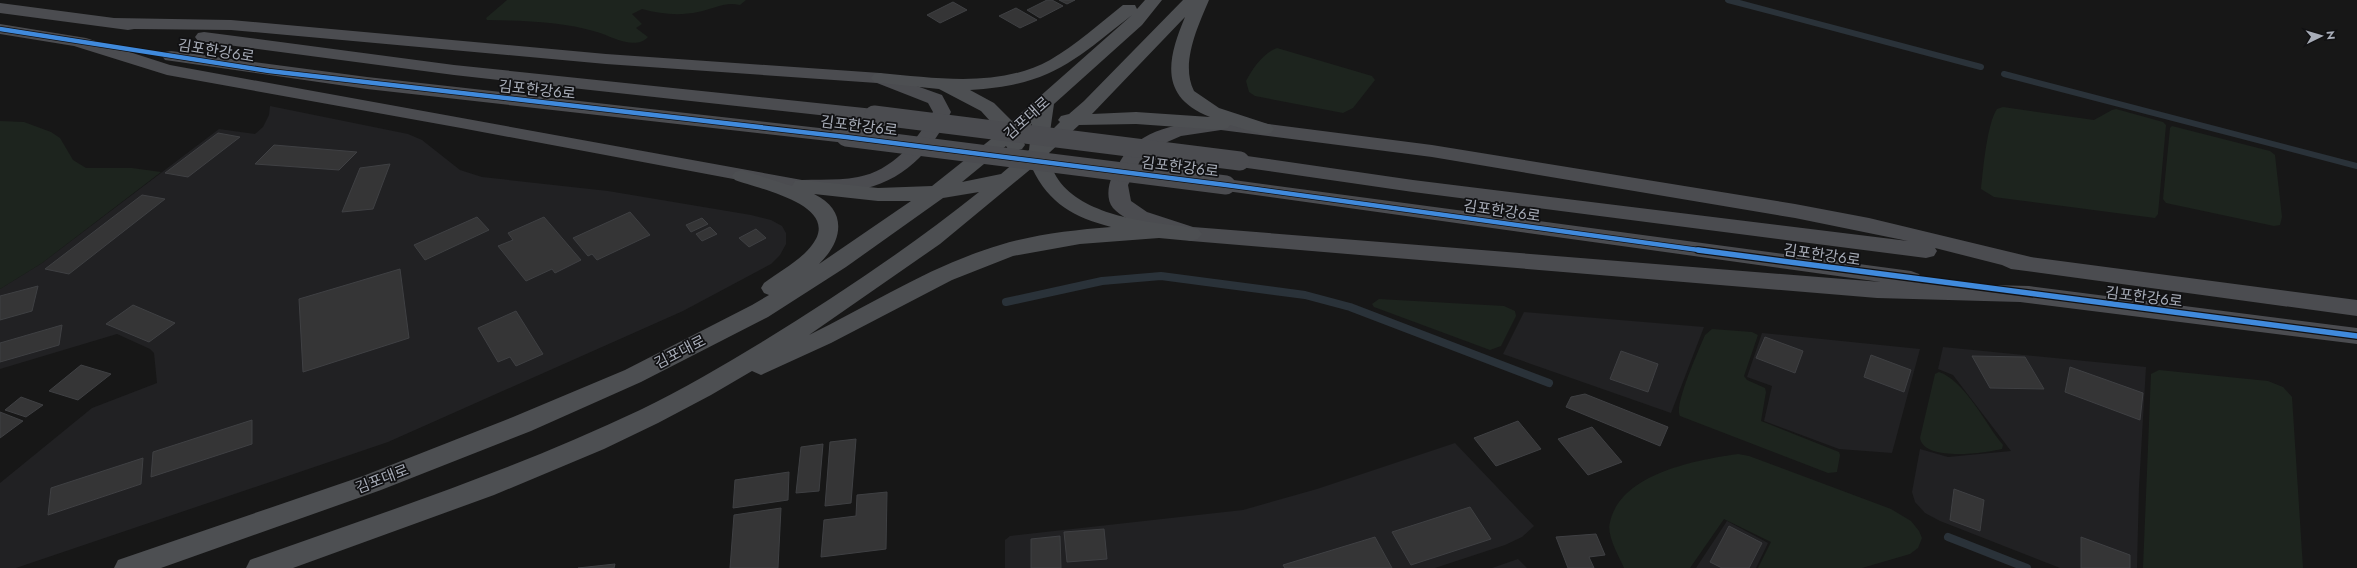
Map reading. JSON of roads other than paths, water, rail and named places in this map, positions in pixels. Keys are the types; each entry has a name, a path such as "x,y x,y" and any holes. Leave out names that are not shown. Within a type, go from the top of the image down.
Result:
{"main road":[{"path":"880,78 943,84 1000,81 1043,71 1057,64 1141,0"},
{"name":"김포대로","path":"128,568 372,483 529,421 633,376 760,311 838,262 936,193 1011,132 1043,113 1136,21 1154,0"},
{"path":"706,388 807,325 903,262 1008,178 1076,119 1192,0"},
{"path":"1200,0 1182,55 1179,77 1186,94 1206,108 1264,129"},
{"path":"943,84 986,105 1004,121 1011,132 1015,146 1008,178"},
{"path":"1154,232 1128,227 1095,215 1075,205 1054,189 1041,166 1040,150 1043,113 1076,119 1136,118 1220,124"},
{"path":"690,347 808,261 821,249 826,239 829,227 826,215 820,206 808,199 742,176"},
{"path":"802,186 843,193 890,196 962,190 1008,178"},
{"path":"260,568 447,503 591,444 706,388 786,356 945,274 1007,250 1071,238 1154,232 1191,234"}],"street":[{"name":"김포한강6로","path":"0,8 114,23 312,53 611,88 874,115 1240,161 1413,186 2025,263 2357,308"},
{"path":"72,40 167,70 533,135 742,176 802,186 858,184 881,176 900,166 934,130 942,112 936,99 880,78 598,58 231,26 114,23"},
{"name":"김포한강6로","path":"0,29 269,71 846,136 1226,185 1688,250 2357,336"},
{"path":"2025,263 1869,225 1795,211 1432,151 1220,124 1177,131 1151,142 1132,158 1118,185 1121,204 1140,217 1191,234 1877,290 2028,294"}],"waterway":[{"path":"1728,0 1981,67"},
{"path":"2004,74 2357,166"},
{"path":"1006,302 1102,281 1161,276 1305,295 1350,307 1549,383"},
{"path":"1948,537 2027,568"}]}
